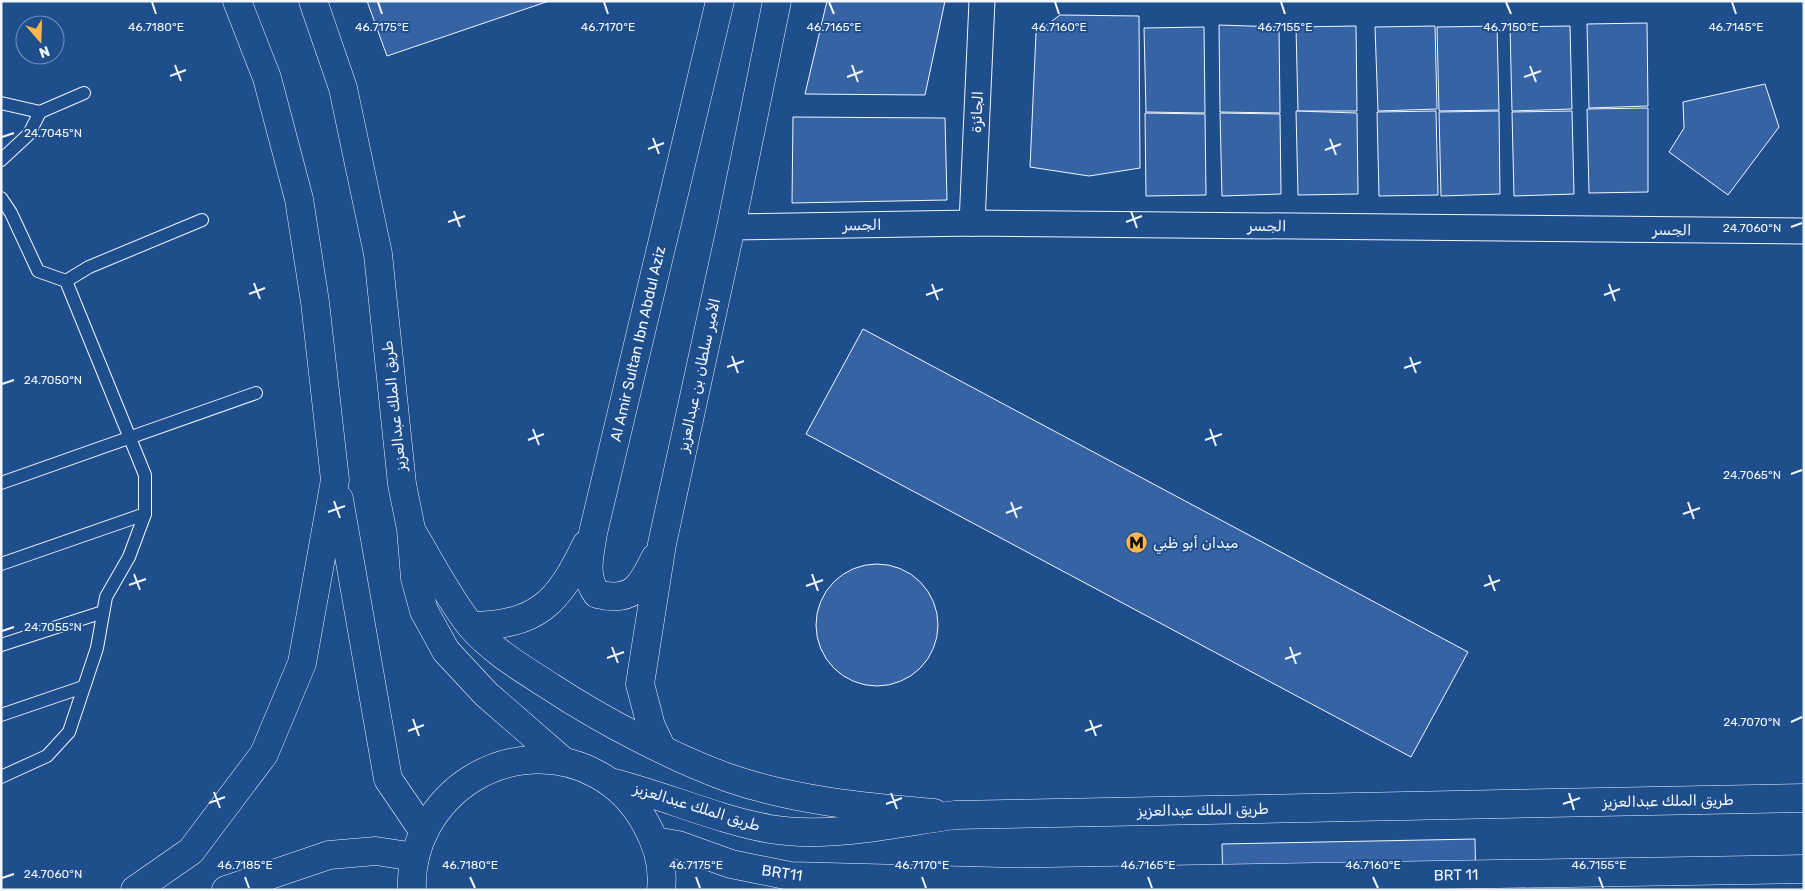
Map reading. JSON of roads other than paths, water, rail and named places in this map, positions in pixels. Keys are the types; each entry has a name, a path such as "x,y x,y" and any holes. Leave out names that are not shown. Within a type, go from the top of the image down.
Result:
{"main road":[{"path":"237,1 267,78 299,199 315,302 336,480 388,779 420,844"},
{"name":"طريق الملك عبدالعزيز","path":"313,1 344,88 378,254 402,484 411,530 415,578 424,612 446,651 486,694 563,761"},
{"name":"Al Amir Sultan Ibn Abdul Aziz","path":"662,544 642,583 634,592 624,596 608,597 597,594 588,578 593,533 720,1"},
{"name":"الأمير سلطان بن عبدالعزيز","path":"661,747 651,726 640,684 662,544 731,226 777,1"},
{"path":"135,890 191,851 264,754 302,663 336,480"},
{"path":"411,530 449,596 471,626 506,658 566,697 661,747 730,778 793,794 858,807 955,815"},
{"path":"471,626 500,626 541,610 553,599 573,572 593,533"},
{"path":"412,890 411,877 420,844 436,809 464,782 498,765 535,759 563,761 610,782 637,808 655,841 663,878 661,890"},
{"name":"طريق الملك عبدالعزيز","path":"610,782 647,791 720,816 771,829 825,831 955,815 1804,798"},
{"name":"BRT11","path":"655,841 678,845 731,864 790,876 1018,882"},
{"path":"226,890 329,855 376,851 420,844"},
{"name":"BRT 11","path":"1018,882 1804,870"},
{"path":"912,890 1018,882"}],"street":[{"name":"الجائزة","path":"972,223 982,1"},
{"name":"الجسر","path":"731,226 972,223 1804,231"}],"lane":[{"path":"1,103 40,112 84,93"},
{"path":"1,160 29,134 40,112"},
{"path":"1,198 11,213 38,271 66,280 89,267 202,220"},
{"path":"1,777 47,756 69,732 97,648 106,597 128,557 145,514 145,476 66,280"},
{"path":"1,482 129,439 256,393"},
{"path":"1,564 145,514"},
{"path":"1,644 103,612"},
{"path":"1,715 83,687"},
{"path":"1018,882 1312,880"}],"place":[{"name":"ميدان أبو ظبي","path":"1137,543"}]}
